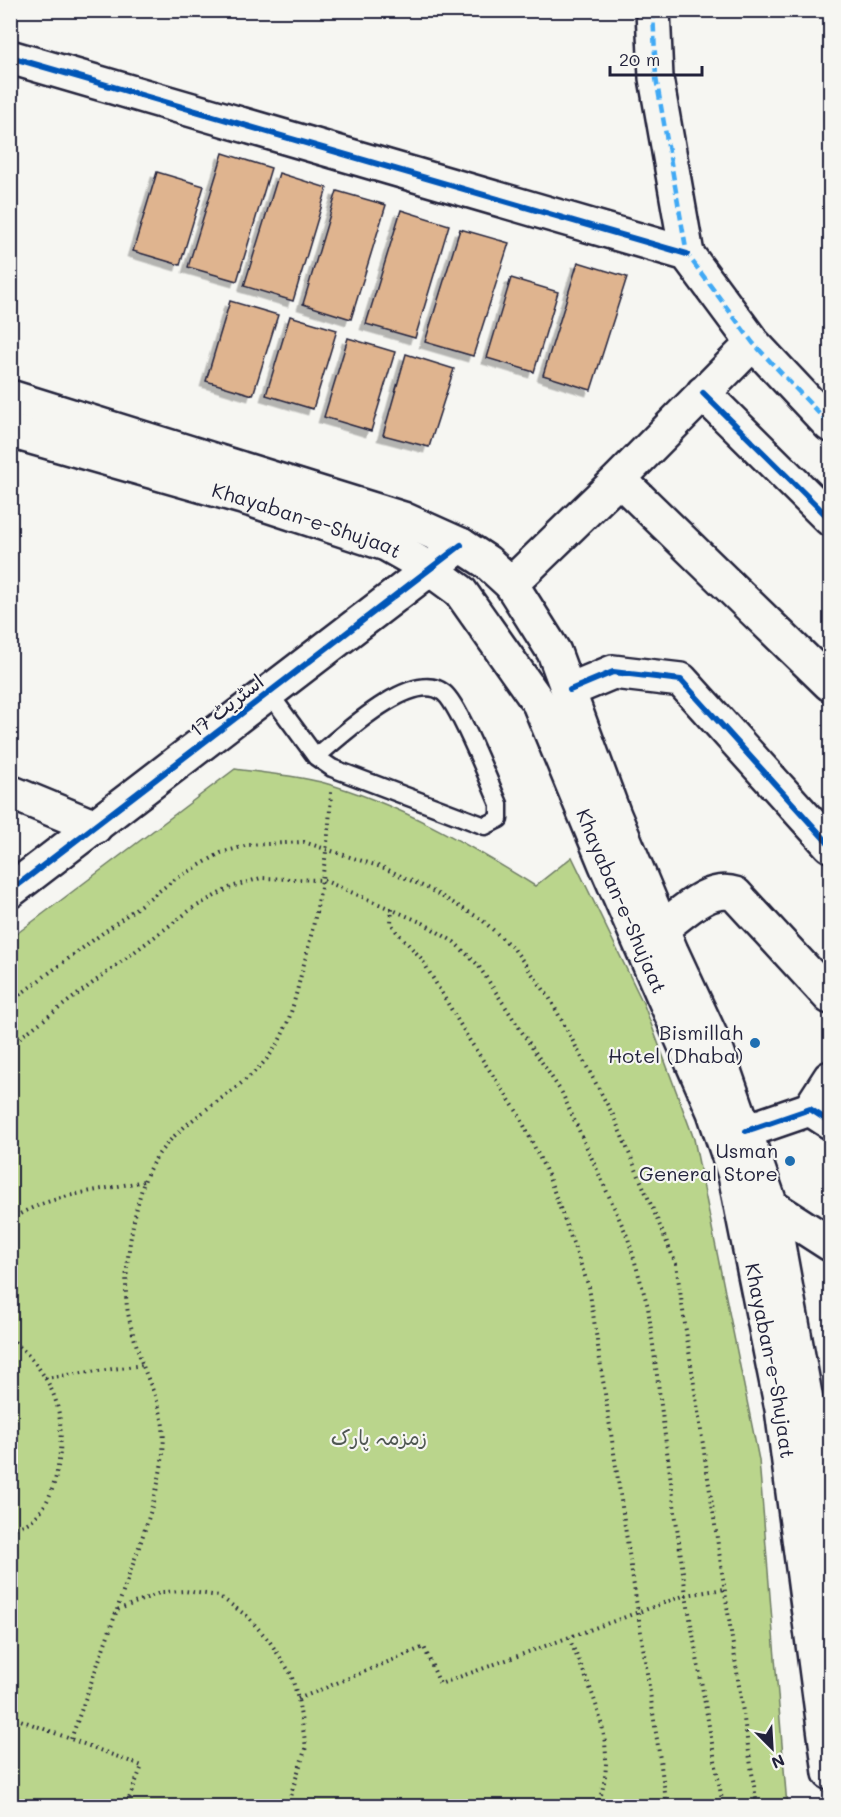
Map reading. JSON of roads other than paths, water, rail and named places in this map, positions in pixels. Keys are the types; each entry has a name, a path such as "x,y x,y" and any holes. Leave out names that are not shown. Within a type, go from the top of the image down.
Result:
{"street":[{"path":"653,10 656,78 687,254 753,342 831,425"},
{"path":"10,57 687,254"},
{"path":"511,584 619,479 753,342"},
{"path":"704,393 831,519"},
{"name":"Khayaban-e-Shujaat","path":"10,397 404,519 461,545 487,562 511,584 554,652 570,690 614,815 661,928 716,1048 771,1206 824,1500 831,1581"},
{"name":"Khayaban-e-Shujaat","path":"10,431 249,499 386,544 430,569 460,591 540,702 606,865 714,1112 735,1175 782,1409 830,1766"},
{"path":"619,479 831,684"},
{"name":"اسٹریٹ 17","path":"10,891 461,545"},
{"path":"570,690 614,672 681,680 831,845"},
{"path":"10,792 95,827"},
{"path":"661,928 713,892 725,891 735,894 831,997"},
{"path":"746,1131 820,1116 831,1078"},
{"path":"771,1206 831,1244"}],"lane":[{"path":"269,693 315,757 332,768 484,826 499,819 499,804 456,710 444,693 430,688 408,692 383,703 315,757"}],"place":[{"name":"Bismillah Hotel (Dhaba)","path":"755,1043"},
{"name":"Usman General Store","path":"790,1161"}],"park label":[{"name":"زمزمہ پارک","path":"379,1437"}]}
